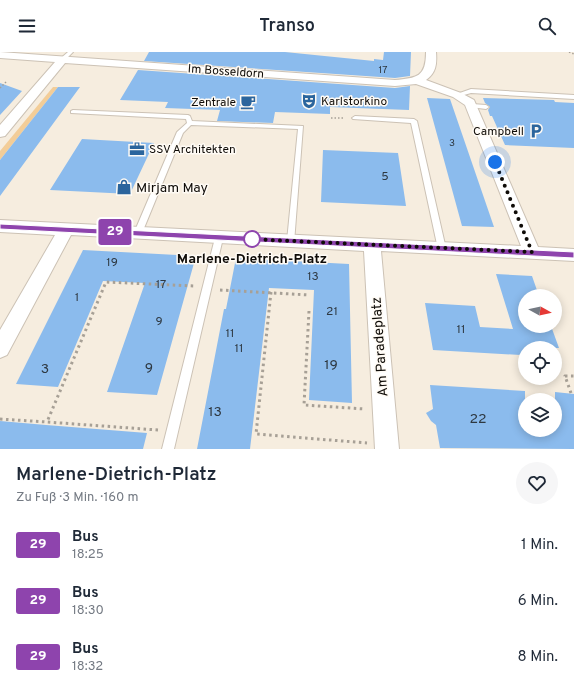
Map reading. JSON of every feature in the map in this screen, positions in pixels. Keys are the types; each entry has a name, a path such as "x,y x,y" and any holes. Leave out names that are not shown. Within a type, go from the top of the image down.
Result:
{"street":[{"path":"416,80 425,76 430,69 431,52"},
{"name":"Im Bosseldorn","path":"0,55 67,56 383,82 403,82 416,80"},
{"path":"0,133 67,56"},
{"path":"416,80 457,94 479,106 532,252"},
{"path":"0,226 574,255"},
{"path":"0,349 66,229"},
{"name":"Am Paradeplatz","path":"372,245 387,447"}],"lane":[{"path":"457,94 471,91 574,97"},
{"path":"74,112 188,117 190,123"},
{"path":"355,118 414,120 442,249"},
{"path":"138,233 180,132 190,123 301,127 291,241"},
{"path":"168,449 218,238"}],"path":[{"path":"569,52 574,54"},
{"path":"0,88 7,81"},
{"path":"46,422 106,282 309,295"},
{"path":"271,292 256,434 387,447"},
{"path":"309,311 304,405 384,410"},
{"path":"571,393 565,376 574,376"},
{"path":"0,419 172,432"}],"shaded area":[{"path":"53,87 58,87 0,160 0,151"}],"building":[{"path":"149,52 285,52 374,61 374,59 383,60 384,52 411,52 410,76 395,78 144,61"},
{"path":"138,70 395,88 410,86 409,110 330,107 330,114 275,112 273,123 217,121 220,110 165,108 168,102 120,100"},
{"path":"0,83 22,91 0,115"},
{"path":"58,87 80,87 0,196 0,160"},
{"path":"427,98 450,99 494,227 462,226"},
{"name":"Campbell","path":"483,98 554,100 555,102 574,103 574,148 505,145 492,116 490,116 488,110 490,107 485,103"},
{"path":"82,139 154,143 130,194 50,190"},
{"path":"323,150 398,153 406,206 321,202"},
{"path":"83,250 196,256 157,395 107,392 145,283 103,281 58,387 16,384"},
{"path":"236,258 349,264 352,403 309,400 314,290 269,288 250,449 197,449 224,309 226,309"},
{"path":"496,274 532,276 537,289 518,289 518,333 554,333 556,341 518,341 518,355 433,350 425,303 475,306 480,327 513,329"},
{"path":"430,385 525,391 525,393 518,393 518,437 562,437 562,393 555,392 574,394 574,449 440,448 436,425 431,421 426,413 433,409"},
{"path":"0,421 147,433 143,449 0,449"}],"bus line":[{"name":"29","path":"0,226 574,255"}],"place":[{"name":"Karlstorkino","path":"309,101"},
{"name":"Zentrale","path":"248,102"},
{"name":"Campbell","path":"536,131"},
{"name":"SSV Architekten","path":"137,149"},
{"name":"Mirjam May","path":"124,187"},
{"name":"Marlene-Dietrich-Platz","path":"252,239"}],"route":[{"path":"252,239 248,239 532,252 495,162"}]}
